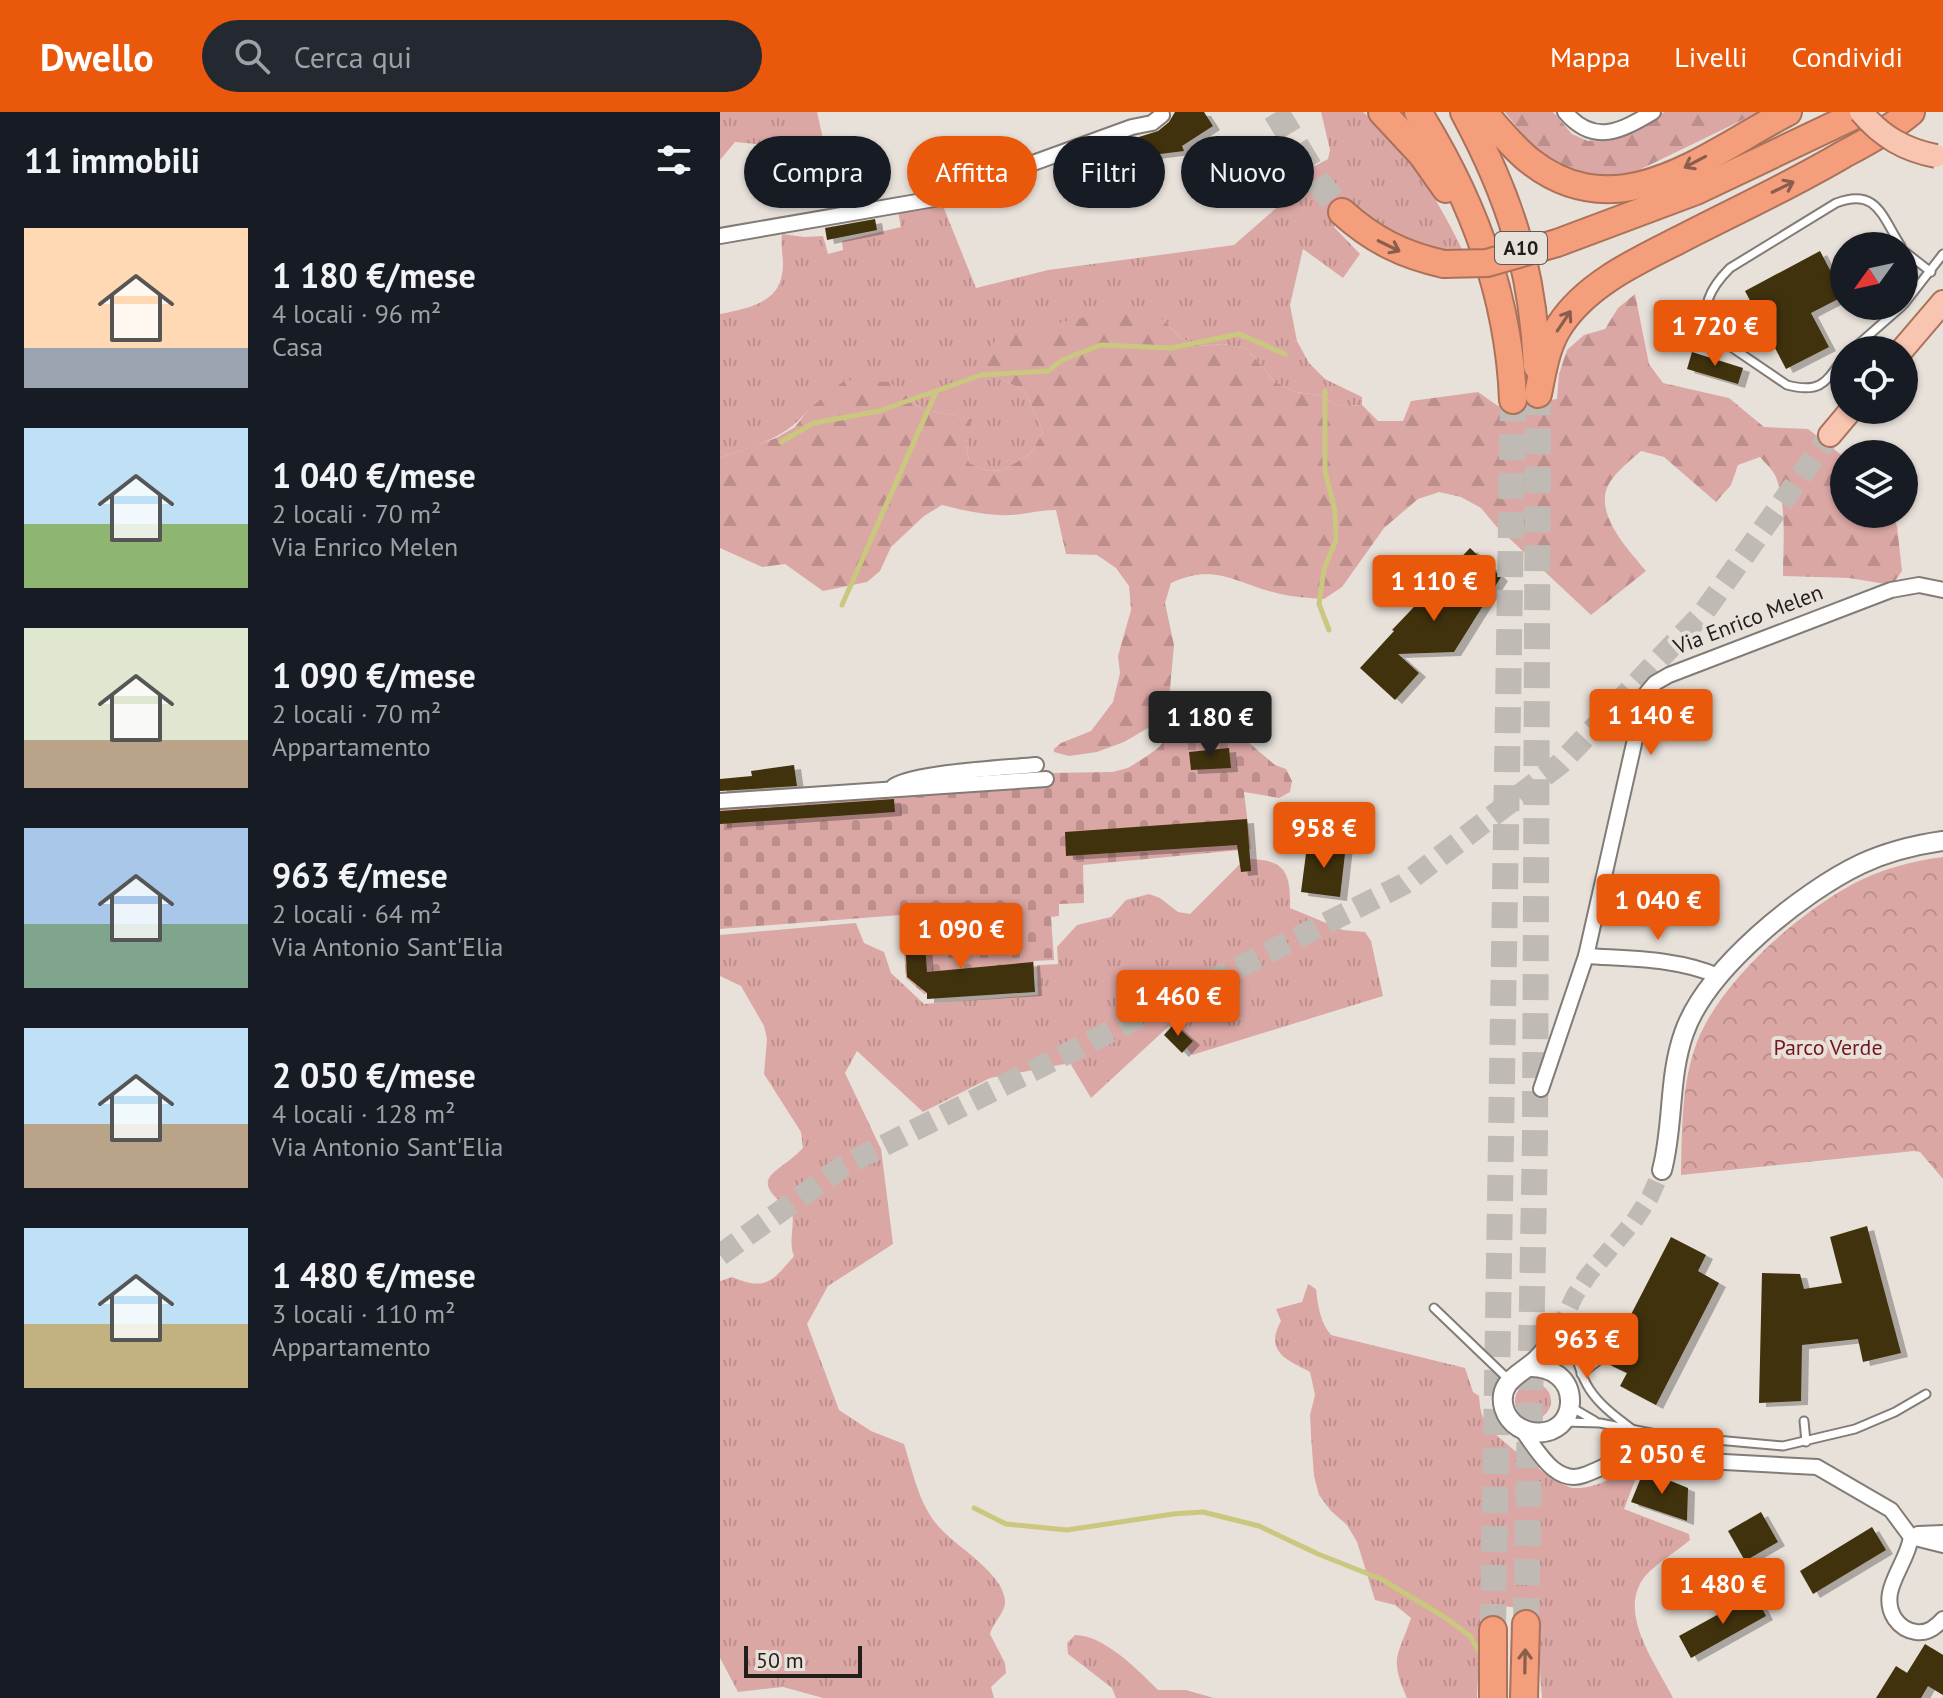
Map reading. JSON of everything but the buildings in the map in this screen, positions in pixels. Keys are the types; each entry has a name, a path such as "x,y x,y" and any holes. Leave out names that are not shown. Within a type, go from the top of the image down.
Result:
{"highway":[{"path":"1382,112 1422,155 1483,242"},
{"name":"A10","path":"1418,112 1457,180 1496,279 1506,323 1513,400"},
{"name":"A10","path":"1464,112 1502,188 1526,268 1536,334 1538,394 1546,354 1559,327 1574,306 1597,286 1651,254 1809,174 1911,112"},
{"path":"1483,112 1530,161 1566,182 1611,191 1632,189 1653,182 1788,112"},
{"path":"1342,212 1379,242 1407,255 1444,264 1487,263 1557,243 1696,191 1862,112"},
{"path":"1524,1698 1526,1624"},
{"path":"1493,1630 1493,1698"}],"main road":[{"path":"1862,112 1888,138 1906,148 1940,157"},
{"path":"1914,336 1943,302"},
{"path":"1830,435 1839,424"}],"street":[{"path":"720,236 934,199 1132,127 1152,123 1162,115 1161,112"},
{"path":"1565,112 1578,126 1602,133 1626,127 1653,112"},
{"name":"Via Enrico Melen","path":"1541,1089 1586,956 1645,695 1655,683 1891,590 1919,585 1943,590"},
{"path":"890,788 902,781 1036,765"},
{"path":"720,801 1046,779"},
{"path":"1662,1170 1670,1096 1680,1044 1689,1019 1718,976 1780,918 1838,876 1893,851 1943,841"},
{"path":"1586,956 1666,962 1718,976"},
{"path":"1557,1374 1558,1331 1542,1355 1509,1381 1504,1393 1504,1408 1511,1421 1560,1475 1570,1478 1582,1476 1604,1464 1632,1457 1736,1464 1808,1462 1891,1510 1911,1537 1943,1545"},
{"path":"1522,1430 1543,1433 1566,1414 1567,1387 1557,1374 1543,1368 1529,1367"},
{"path":"1543,1433 1551,1466"},
{"path":"1911,1537 1921,1533 1943,1533"},
{"path":"1911,1537 1906,1557 1889,1589 1891,1612 1900,1625 1915,1632 1929,1630 1943,1619"}],"lane":[{"path":"1830,375 1824,383 1802,389 1787,385 1712,334 1706,323 1709,294 1730,268 1836,203 1864,198 1879,207 1893,232"},
{"path":"1918,287 1943,254"},
{"path":"1918,261 1931,272"},
{"path":"1868,336 1886,320"},
{"path":"1434,1308 1509,1381"},
{"path":"1571,1333 1581,1374 1595,1401 1634,1431"},
{"path":"1581,1374 1598,1361"},
{"path":"1566,1414 1634,1431 1783,1446 1855,1429 1895,1412 1926,1394"},
{"path":"1566,1414 1600,1423"},
{"path":"1804,1421 1806,1442"}],"green space":[{"path":"720,112 817,112 822,136 744,136 744,143 735,142 720,160"},
{"path":"1321,112 1363,112 1410,161 1466,257 1409,247 1343,204 1334,227 1360,254 1343,278 1303,249 1290,305 1297,341 1309,363 1325,379 1362,397 1362,405 1339,406 1318,395 1296,392 1275,382 1247,349 1223,344 1200,346 1180,338 1164,320 1003,380 1025,391 1043,432 1030,454 1003,470 989,471 969,463 966,444 971,419 922,409 907,396 809,409 780,435 720,458 720,314 758,303 774,292 783,269 782,234 823,236 828,254 843,250 842,241 901,227 898,212 914,208 944,208 976,288 1048,270 1234,245 1276,208 1314,208 1314,166 1328,159 1330,150"},
{"path":"1505,112 1553,112 1572,134 1588,141 1618,137 1665,112 1759,112 1635,172 1605,178 1573,172 1537,153"},
{"path":"1635,294 1649,364 1663,383 1729,398 1764,427 1808,429 1830,446 1830,528 1897,528 1902,571 1892,585 1849,578 1783,576 1782,501 1775,474 1760,457 1738,465 1731,485 1716,502 1664,457 1641,451 1624,466 1610,482 1605,494 1605,506 1614,530 1646,571 1591,615 1496,526 1481,508 1461,497 1439,492 1418,499 1384,528 1342,587 1324,599 1280,594 1214,575 1201,574 1171,583 1165,603 1174,645 1169,700 1164,712 1148,728 1124,742 1097,752 1069,756 1054,752 1054,749 1091,731 1113,702 1120,673 1118,656 1131,610 1129,586 1116,568 1097,555 1066,554 1056,510 1003,515 942,505 924,516 891,547 880,571 867,582 823,591 785,564 762,567 720,548 720,458 776,438 795,427 809,409 845,380 890,382 922,409 972,419 966,444 969,463 989,471 1003,470 1030,454 1043,432 1025,391 1003,380 984,363 997,336 1139,308 1164,320 1180,338 1200,346 1223,344 1247,349 1275,382 1296,392 1318,395 1339,406 1362,405 1378,421 1403,421 1411,401 1478,392 1498,406 1557,399 1559,374 1567,350 1584,335 1605,329 1618,308"},
{"path":"1201,708 1215,714 1275,765 1286,769 1292,781 1290,792 1279,798 1244,792 1251,849 1083,865 1084,903 1059,904 1059,916 1051,917 1054,960 1034,961 1034,986 924,994 906,978 901,915 720,929 720,808 1047,773 1112,772 1128,768 1158,748 1187,716"},
{"name":"Parco Verde","path":"1943,857 1943,1179 1920,1152 1914,1151 1681,1175 1683,1108 1688,1074 1697,1042 1726,993 1770,945 1822,903 1872,875"},
{"path":"1245,859 1269,861 1282,869 1289,884 1290,908 1343,930 1365,932 1371,941 1383,996 1192,1055 1169,1026 1091,1098 1070,1063 990,1078 923,1112 857,1051 845,1073 881,1149 893,1244 828,1286 807,1324 839,1410 871,1431 904,1444 918,1488 933,1519 988,1571 1003,1591 1005,1605 990,1634 1005,1663 1006,1673 991,1687 994,1698 823,1698 783,1687 738,1692 720,1658 720,1281 732,1277 753,1283 768,1282 794,1256 792,1211 770,1190 768,1183 770,1176 803,1148 801,1132 764,1074 767,1039 764,1026 741,986 720,976 720,935 856,923 864,943 884,952 891,973 924,1004 1038,995 1037,965 1058,964 1057,947 1077,925 1111,917 1126,900 1149,894 1160,898 1178,912 1190,914"},
{"path":"1308,1284 1316,1289 1322,1319 1331,1335 1465,1368 1473,1392 1479,1396 1481,1412 1488,1426 1515,1451 1556,1480 1567,1486 1582,1488 1605,1481 1632,1465 1639,1470 1624,1509 1689,1534 1690,1540 1650,1571 1639,1585 1635,1601 1640,1634 1673,1698 1542,1698 1537,1632 1528,1611 1504,1606 1481,1613 1477,1698 1407,1698 1398,1674 1397,1657 1411,1618 1395,1605 1375,1600 1357,1542 1347,1525 1319,1495 1314,1476 1311,1435 1310,1415 1315,1395 1310,1372 1280,1354 1275,1340 1281,1321 1276,1309 1302,1302"},
{"path":"1533,1383 1546,1388 1551,1401 1546,1414 1533,1419 1520,1414 1515,1401 1520,1388"},
{"path":"1075,1635 1109,1647 1158,1690 1186,1690 1214,1698 1116,1698 1112,1688 1068,1654 1067,1643"}],"waterway":[{"path":"781,442 814,423 879,411 981,375 1048,371 1062,360 1101,345 1171,348 1239,334 1285,354"},
{"path":"1325,391 1325,471 1335,511 1336,540 1324,569 1319,604 1329,630"},
{"path":"842,605 936,392"},
{"path":"974,1508 1006,1524 1067,1530 1203,1512 1259,1526 1381,1579 1470,1636 1482,1657"}],"tunnel":[{"path":"1276,112 1318,182 1342,212"},
{"path":"1526,1624 1535,1138 1538,394"},
{"path":"1493,1630 1513,400"},
{"path":"720,1255 843,1166 1404,884 1560,764 1704,612 1830,435"},
{"path":"1558,1331 1575,1295 1634,1221 1650,1197 1662,1170"}]}
